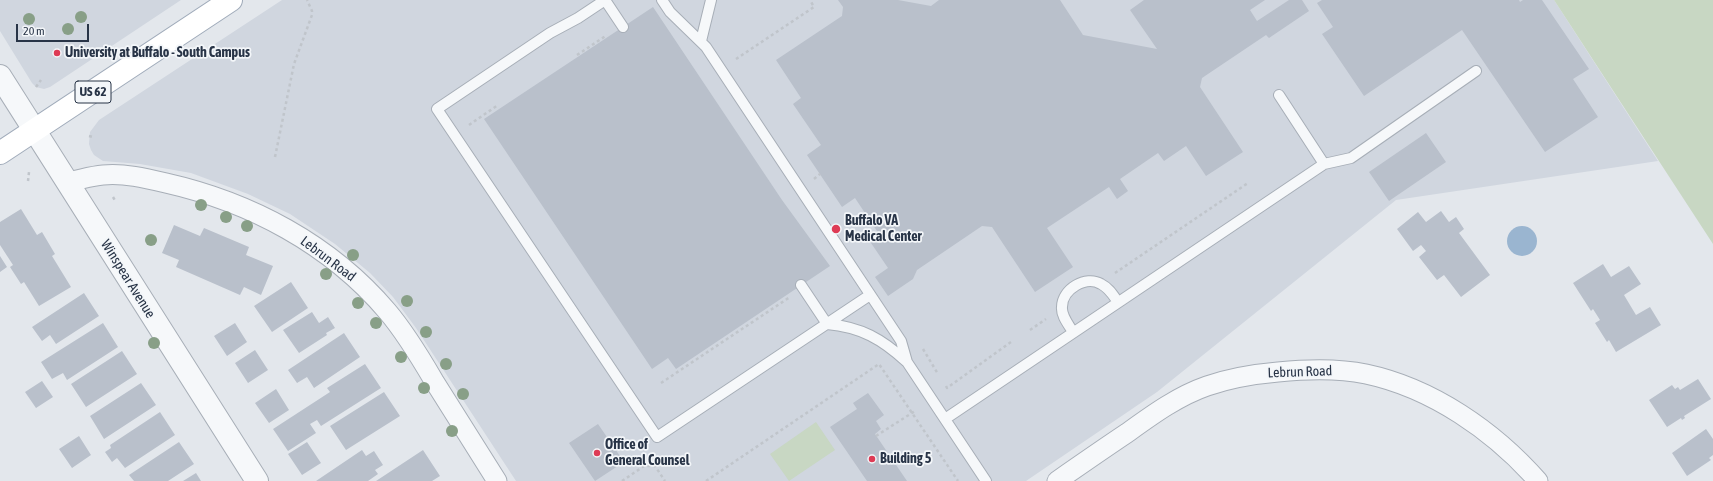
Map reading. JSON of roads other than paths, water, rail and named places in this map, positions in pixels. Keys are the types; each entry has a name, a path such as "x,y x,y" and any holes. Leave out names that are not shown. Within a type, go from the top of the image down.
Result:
{"main road":[{"name":"US 62","path":"0,153 231,0"}],"street":[{"name":"Winspear Avenue","path":"0,76 257,481"},
{"name":"Lebrun Road","path":"67,182 103,175 137,176 218,197 257,213 288,229 320,250 354,276 387,311 419,357 497,481"},
{"name":"Lebrun Road","path":"1057,481 1162,408 1207,386 1255,374 1298,370 1344,371 1366,374 1420,392 1482,429 1510,453 1538,481"}],"lane":[{"path":"623,27 605,0 578,18 550,33 437,109 656,437 870,295"},
{"path":"662,0 670,12 701,41 901,341 907,362"},
{"path":"701,41 711,0"},
{"path":"945,419 1324,164 1351,158 1476,71"},
{"path":"1279,95 1324,164"},
{"path":"1073,332 1066,321 1062,307 1067,293 1076,284 1088,281 1100,283 1110,291 1118,302"},
{"path":"801,285 827,324"},
{"path":"827,324 846,326 862,331 892,348 907,362 986,481"}],"water":[{"path":"1522,226 1533,230 1537,241 1533,252 1522,256 1511,252 1507,241 1511,230"}],"place":[{"name":"University at Buffalo - South Campus","path":"57,53"},
{"name":"Buffalo VA Medical Center","path":"836,229"},
{"name":"Office of General Counsel","path":"597,453"},
{"name":"Building 5","path":"872,459"}]}
